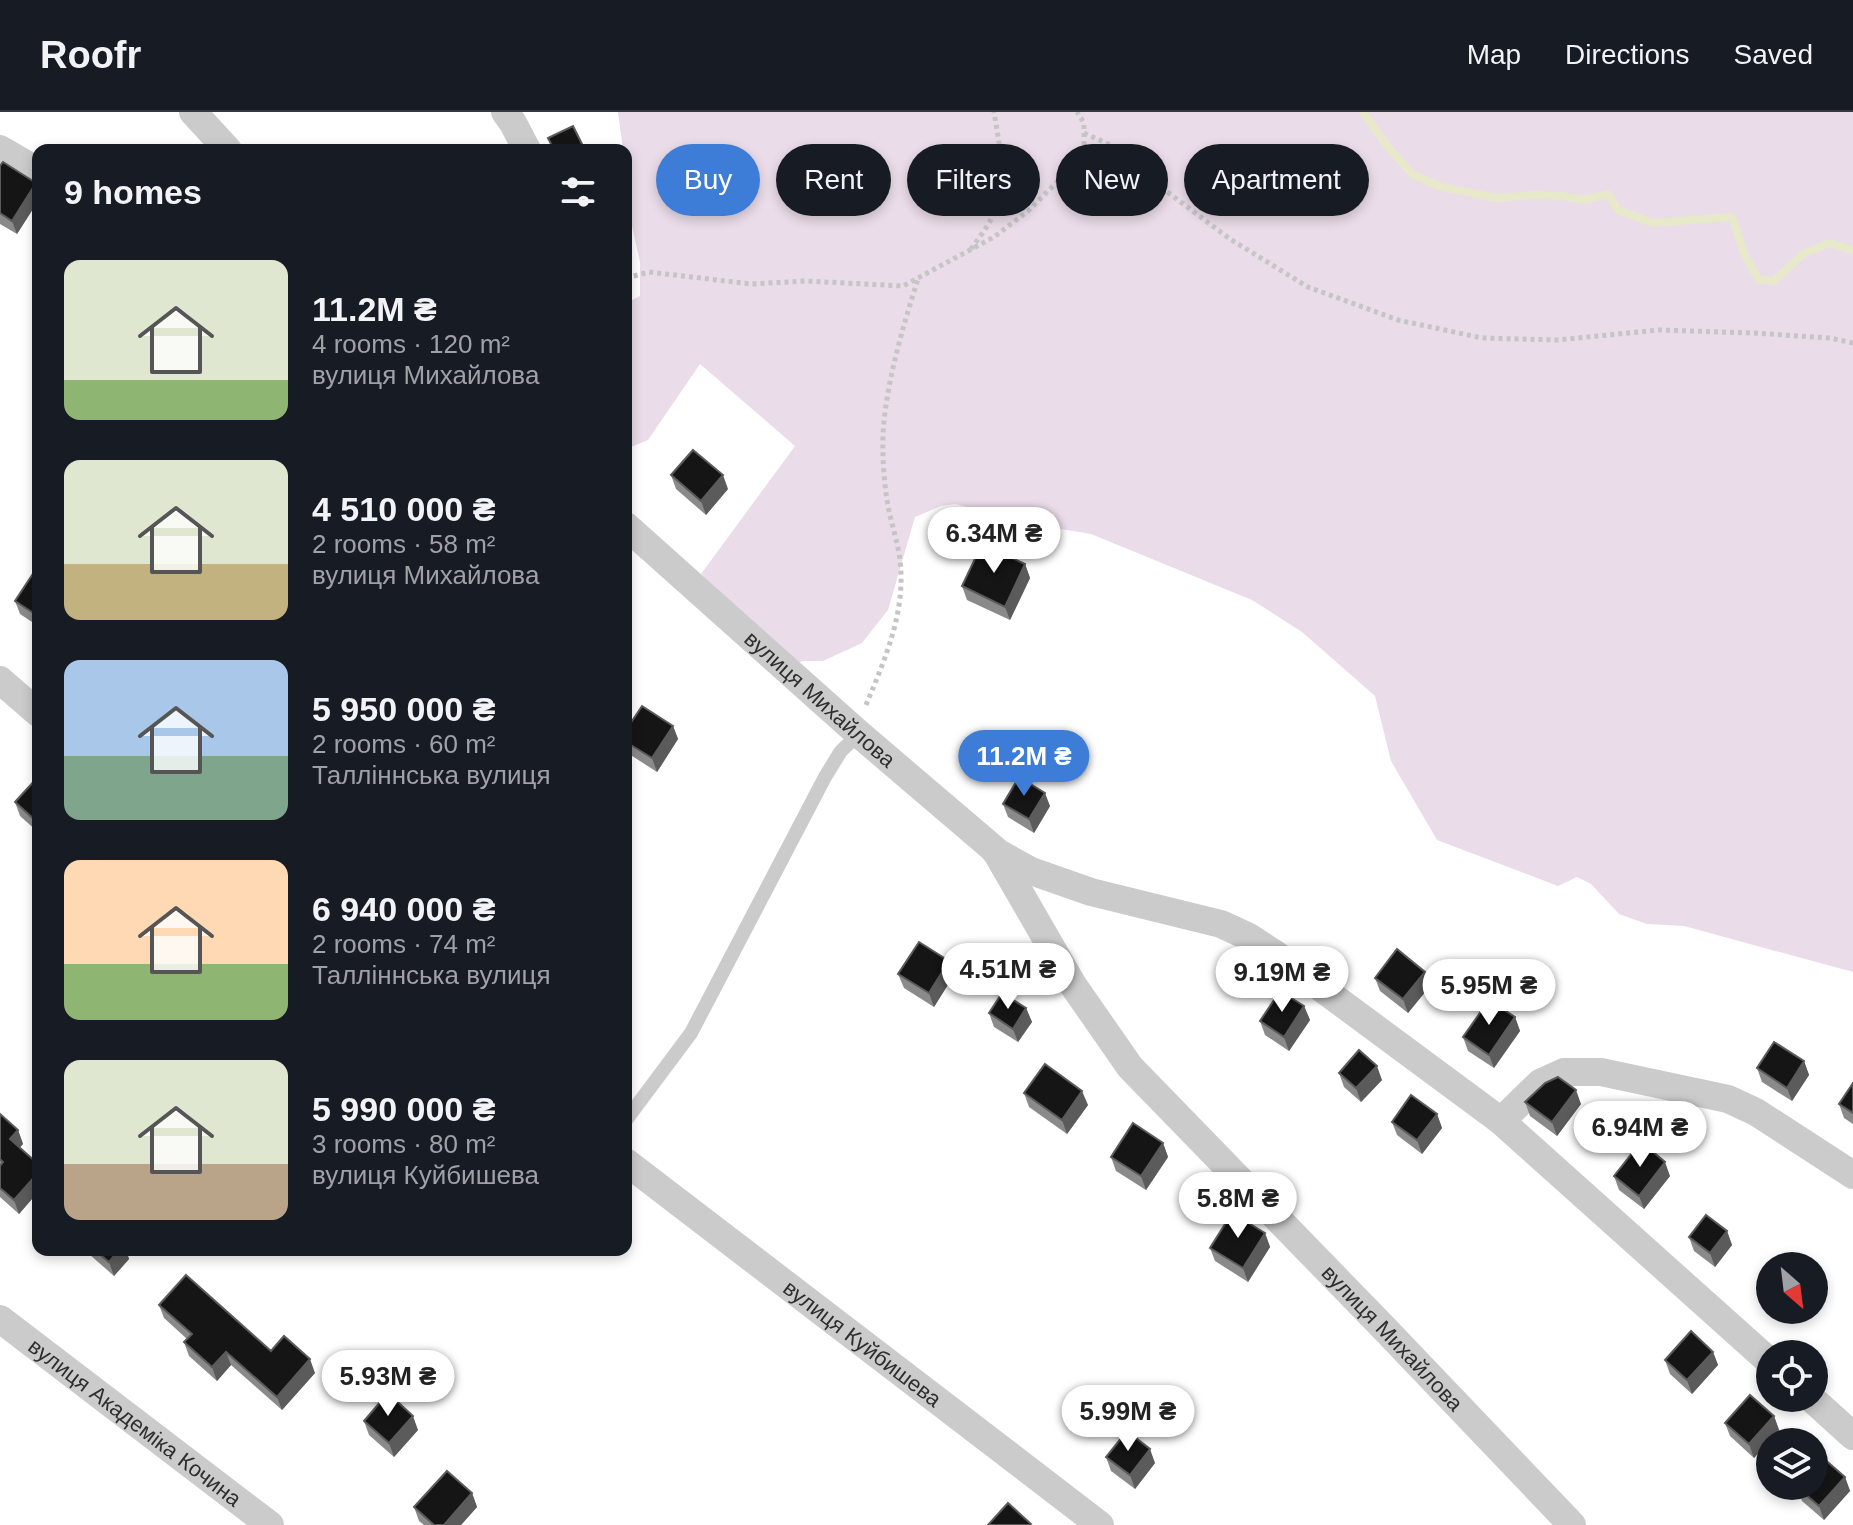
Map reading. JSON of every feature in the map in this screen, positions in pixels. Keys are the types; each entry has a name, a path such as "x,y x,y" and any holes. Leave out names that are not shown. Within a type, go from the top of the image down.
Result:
{"street":[{"path":"193,112 222,144"},
{"path":"505,112 524,144"},
{"path":"0,149 32,168"},
{"name":"вулиця Михайлова","path":"632,531 857,733 995,850 1073,985 1130,1067 1572,1525"},
{"path":"0,680 32,708"},
{"path":"995,850 1031,871 1091,892 1221,924 1278,956 1501,1121 1756,1349"},
{"path":"1501,1121 1540,1083 1564,1072 1601,1072 1728,1099 1756,1112 1853,1175"},
{"name":"вулиця Куйбишева","path":"632,1167 1100,1525"},
{"name":"вулиця Академіка Кочина","path":"0,1319 270,1525"},
{"path":"1826,1412 1853,1436"}],"lane":[{"path":"632,1112 691,1033 825,777 857,733"}],"path":[{"path":"971,250 991,219 1000,196 1002,174 994,112"},
{"path":"632,276 649,272 751,284 806,281 903,286 994,237 1028,211 1063,176 1084,146 1084,123 1077,112"},
{"path":"1084,133 1128,153 1162,188 1230,239 1308,287 1398,320 1482,338 1557,340 1659,330 1830,338 1853,343"},
{"path":"857,733 897,619 901,598 900,555 888,505 883,450 887,400 918,278"}],"shaded area":[{"path":"618,112 1853,112 1853,972 1684,926 1647,924 1619,914 1591,884 1577,877 1558,886 1437,840 1391,761 1375,696 1302,632 1252,600 1091,534 1042,526 955,504 941,506 915,517 888,610 862,643 823,661 796,663 701,574 795,446 700,364 648,440 632,447 632,300 640,296 640,262 632,226 632,144 622,144"}],"building":[{"path":"573,126 582,144 551,144 548,138"},
{"path":"3,162 32,180 32,189 12,221 0,213 0,166"},
{"path":"693,450 723,475 701,501 671,475"},
{"path":"982,544 1025,564 1005,607 962,586"},
{"path":"32,575 32,612 15,601"},
{"path":"642,706 673,726 652,758 632,746 632,721"},
{"path":"1019,777 1045,793 1029,819 1003,804"},
{"path":"32,783 32,817 15,802"},
{"path":"919,942 949,961 929,993 898,974"},
{"path":"1397,949 1425,972 1403,999 1375,978"},
{"path":"1280,991 1304,1006 1284,1037 1260,1021"},
{"path":"1002,993 1026,1008 1013,1029 989,1013"},
{"path":"1489,1000 1515,1017 1489,1055 1463,1037"},
{"path":"1774,1042 1804,1061 1787,1088 1757,1068"},
{"path":"1359,1050 1377,1066 1356,1088 1339,1073"},
{"path":"1045,1064 1082,1091 1062,1120 1024,1093"},
{"path":"1558,1077 1576,1090 1552,1122 1525,1102 1545,1083"},
{"path":"1853,1083 1853,1113 1839,1104"},
{"path":"1411,1095 1437,1114 1417,1140 1392,1122"},
{"path":"0,1114 18,1130 10,1139 32,1159 32,1180 14,1200 0,1188 0,1166 3,1162 0,1159"},
{"path":"1133,1123 1163,1143 1141,1176 1111,1157"},
{"path":"1641,1142 1665,1162 1639,1196 1614,1176"},
{"path":"1232,1213 1265,1233 1243,1268 1210,1248"},
{"path":"1706,1215 1727,1231 1710,1253 1689,1237"},
{"path":"186,1275 271,1351 284,1336 310,1359 277,1397 226,1352 212,1367 184,1342 192,1334 159,1305"},
{"path":"1691,1331 1713,1352 1687,1380 1665,1360"},
{"path":"388,1393 413,1416 389,1443 364,1421"},
{"path":"1750,1395 1756,1400 1756,1412 1769,1412 1774,1416 1763,1428 1756,1428 1756,1436 1749,1444 1725,1423"},
{"path":"1127,1431 1150,1449 1130,1475 1106,1457"},
{"path":"1828,1462 1845,1477 1828,1496"},
{"path":"447,1471 472,1493 444,1525 434,1525 414,1507"},
{"path":"1008,1503 1031,1524 988,1525"}],"waterway":[{"path":"1363,112 1412,174 1438,186 1497,198 1534,195 1584,200 1608,194 1618,210 1653,223 1732,217 1745,256 1759,280 1774,281 1803,254 1829,243 1853,250"}]}
